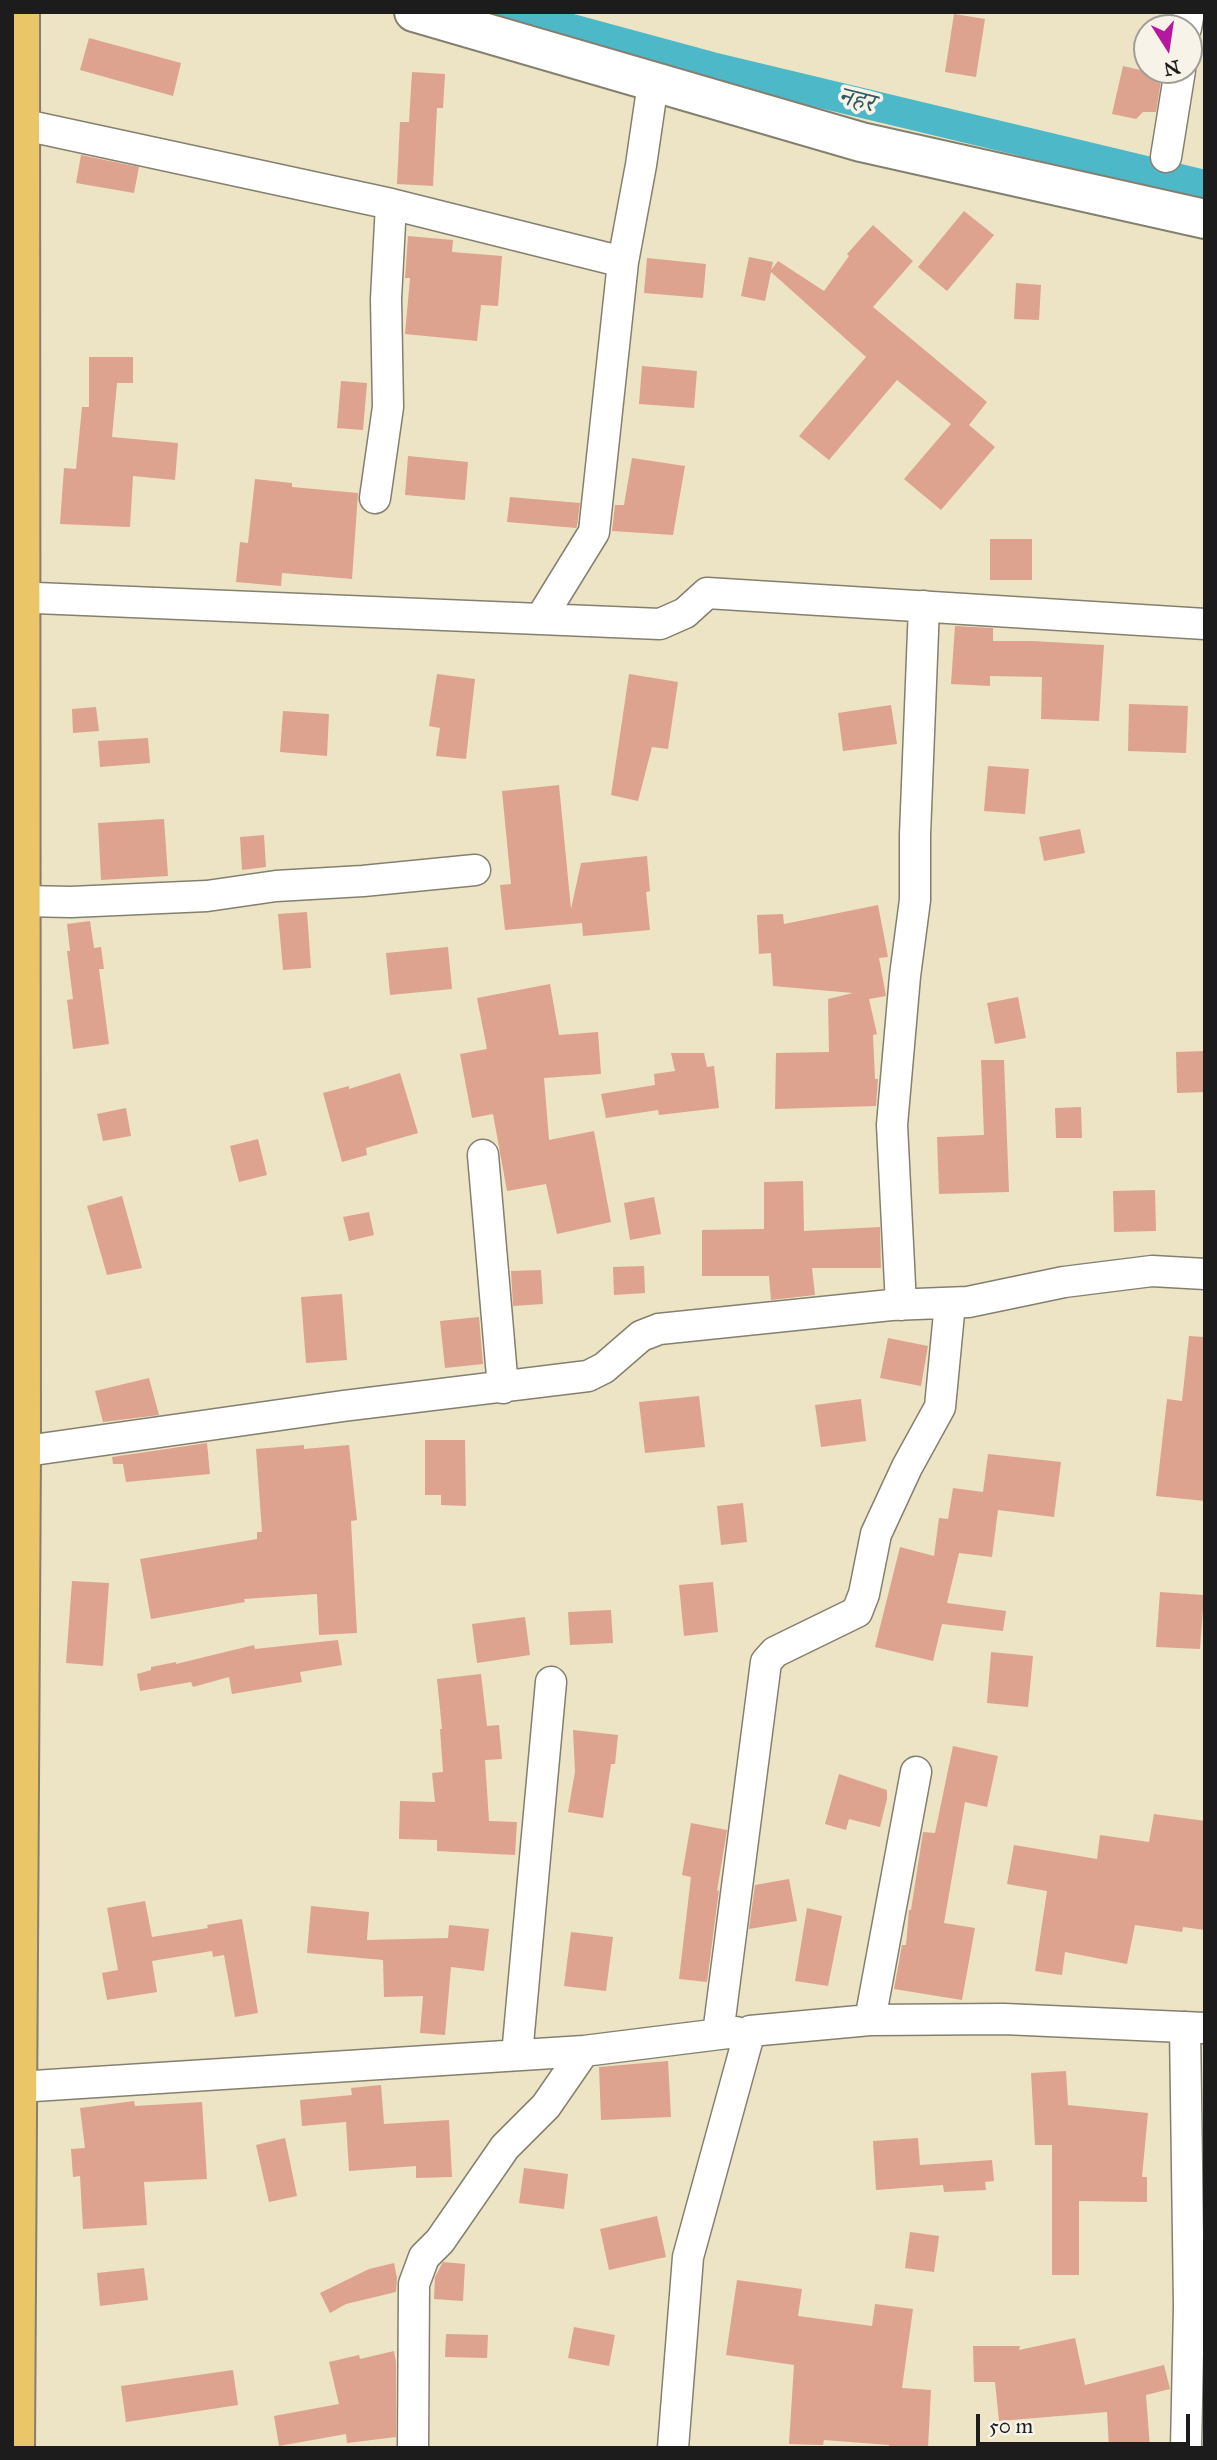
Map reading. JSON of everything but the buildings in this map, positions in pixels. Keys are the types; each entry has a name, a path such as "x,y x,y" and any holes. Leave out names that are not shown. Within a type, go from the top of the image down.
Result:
{"main road":[{"path":"15,2448 15,2189 18,2087 16,1452 21,901 17,597 20,12"}],"street":[{"path":"414,12 862,142 1205,219"},
{"path":"541,618 594,532 623,262 653,82"},
{"path":"1166,157 1178,84"},
{"path":"20,124 391,204 623,262"},
{"path":"375,498 388,407 386,299 391,204"},
{"path":"17,597 660,624 685,613 707,593 1205,624"},
{"path":"901,1305 892,1125 905,976 915,900 923,606"},
{"path":"21,901 71,902 207,896 276,886 475,870"},
{"path":"483,1155 503,1388"},
{"path":"16,1452 342,1406 588,1376 604,1368 641,1336 659,1329 901,1305 968,1302 1064,1282 1152,1271 1205,1274"},
{"path":"718,2034 766,1662 775,1652 857,1612 864,1594 876,1534 907,1467 940,1407 950,1303"},
{"path":"517,2055 551,1682"},
{"path":"870,2020 916,1772"},
{"path":"18,2087 584,2051 718,2034 870,2020 1004,2019 1195,2027 1185,2448"},
{"path":"673,2448 688,2257 750,2031"},
{"path":"413,2448 414,2284 424,2257 440,2241 505,2147 546,2106 584,2051"}],"waterway":[{"name":"नहर","path":"509,12 712,67 1205,185"}]}
